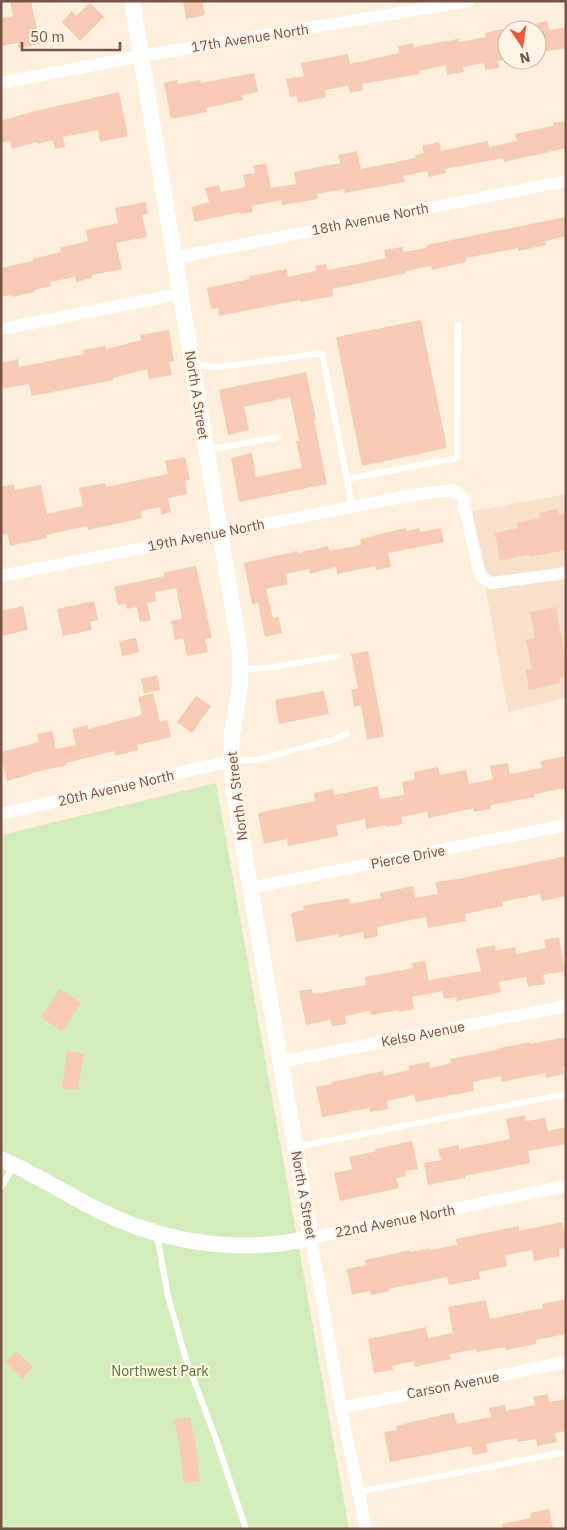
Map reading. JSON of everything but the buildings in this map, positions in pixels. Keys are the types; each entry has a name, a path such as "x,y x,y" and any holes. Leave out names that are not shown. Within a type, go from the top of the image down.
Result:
{"street":[{"name":"North A Street","path":"132,1 240,652 240,687 232,734 231,761 234,793 341,1408 366,1529"},
{"name":"17th Avenue North","path":"1,83 141,56 469,1"},
{"name":"18th Avenue North","path":"174,258 566,181"},
{"path":"1,329 180,294"},
{"name":"19th Avenue North","path":"1,576 412,495 452,490 462,496 480,575 492,583 566,573"},
{"name":"20th Avenue North","path":"1,814 231,761"},
{"name":"Pierce Drive","path":"250,888 566,825"},
{"name":"Kelso Avenue","path":"280,1062 566,1006"},
{"name":"22nd Avenue North","path":"8,1162 134,1227 157,1234 232,1245 275,1244 311,1238 566,1186"},
{"name":"Carson Avenue","path":"341,1408 566,1362"}],"lane":[{"path":"347,479 457,458 458,325"},
{"path":"192,365 221,367 322,353 352,507"},
{"path":"206,450 278,437"},
{"path":"240,670 274,667 338,656"},
{"path":"231,761 257,760 335,739 346,734"},
{"path":"295,1147 566,1094"},
{"path":"1,1187 8,1162"},
{"path":"157,1234 168,1296 185,1356 217,1442 246,1529"},
{"path":"358,1492 566,1452"}],"shaded area":[{"path":"566,494 566,698 508,712 472,512"}],"green space":[{"name":"Northwest Park","path":"216,783 349,1529 1,1529 1,835"}]}
